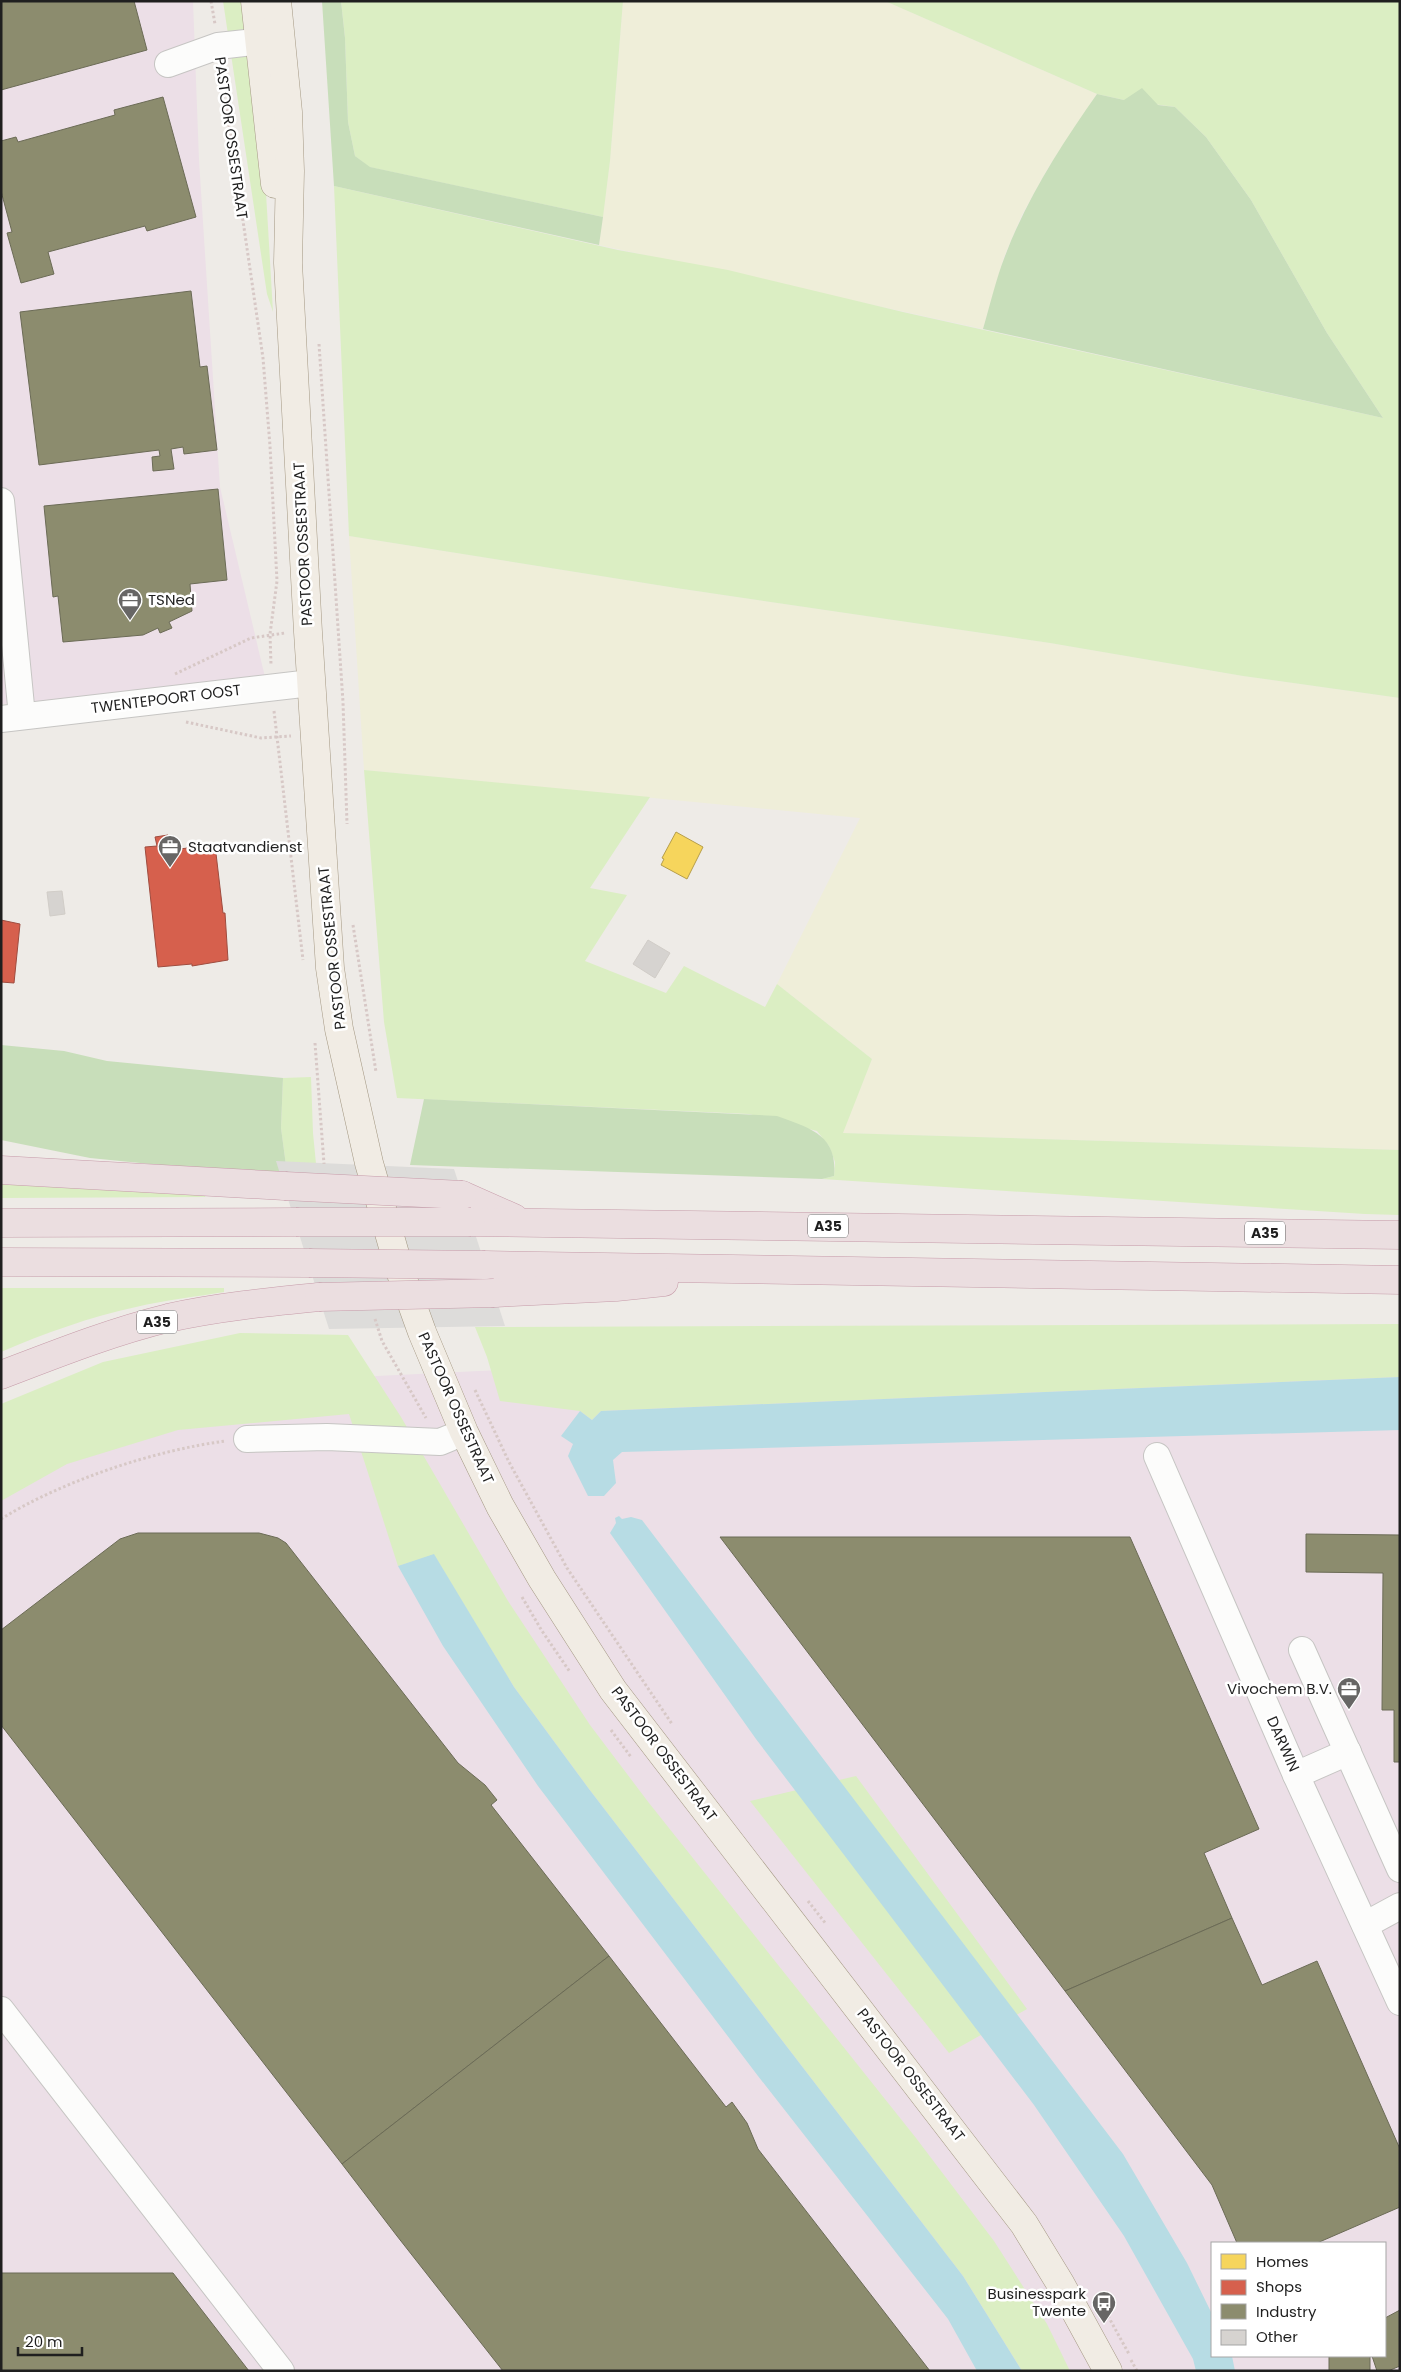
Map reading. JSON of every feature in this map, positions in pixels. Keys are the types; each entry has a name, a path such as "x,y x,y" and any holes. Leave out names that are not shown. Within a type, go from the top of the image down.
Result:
{"highway":[{"name":"A35","path":"1,1170 462,1195 525,1222"},
{"name":"A35","path":"1,1223 525,1222 1400,1236"},
{"name":"A35","path":"1,1262 485,1265 1400,1280"},
{"name":"A35","path":"1,1375 107,1336 167,1318 237,1305 319,1297 616,1288 772,1269"}],"main road":[{"name":"PASTOOR OSSESTRAAT","path":"255,1 271,40 290,171 288,263 311,683 330,968 339,1028 371,1172 399,1268 422,1332 464,1432 500,1506 542,1579 613,1690 1024,2224 1060,2283 1108,2371"},
{"name":"PASTOOR OSSESTRAAT","path":"271,40 277,1"}],"street":[{"path":"168,64 218,46 271,40"},
{"name":"TWENTEPOORT OOST","path":"1,500 12,718 311,683"},
{"path":"247,1439 327,1437 440,1442 464,1432"},
{"name":"DARWIN","path":"1157,1456 1296,1776 1400,2002"},
{"path":"1302,1650 1400,1869"},
{"path":"1296,1776 1348,1752"},
{"path":"1365,1925 1400,1906"},
{"path":"1,2010 281,2371"}],"path":[{"name":"PASTOOR OSSESTRAAT","path":"169,677 251,638 270,634 277,581 264,368 211,1"},
{"name":"PASTOOR OSSESTRAAT","path":"185,722 261,738 277,737 304,967"},
{"name":"PASTOOR OSSESTRAAT","path":"314,1035 318,1064 324,1166"},
{"name":"PASTOOR OSSESTRAAT","path":"373,1313 382,1341 440,1442"},
{"path":"1,1519 22,1506 84,1479 154,1456 212,1443 247,1439"},
{"path":"519,1591 542,1631 576,1680"},
{"name":"PASTOOR OSSESTRAAT","path":"609,1728 633,1760"}],"shaded area":[{"path":"1,1 193,1 199,160 220,487 269,694 1,704"},
{"path":"1400,1369 1400,2371 1,2371 1,1463 231,1383 500,1370"}],"green space":[{"path":"223,1 251,1 258,57 273,312 267,294"},
{"path":"322,1 341,1 345,38 348,122 355,156 370,167 603,217 599,245 334,186"},
{"path":"341,1 623,1 610,161 603,217 369,167 355,156 348,122 345,38"},
{"path":"623,1 885,1 1097,94 1048,168 1022,215 1004,257 983,329 599,245 610,161"},
{"path":"885,1 1400,1 1400,698 1243,676 1050,643 676,588 349,536 334,186 618,250 728,270 903,312 1383,418 1327,333 1251,200 1206,137 1175,107 1097,94"},
{"path":"1142,88 1158,105 1175,107 1206,137 1251,200 1327,333 1383,418 983,329 999,274 1014,234 1034,193 1071,133 1097,94 1124,100"},
{"path":"349,536 676,588 1050,643 1243,676 1400,698 1400,1150 842,1133 872,1059 777,984 860,818 364,770"},
{"path":"364,770 650,797 590,888 627,895 585,961 666,993 684,966 765,1007 777,984 872,1059 843,1133 1400,1150 1400,1215 822,1179 834,1176 835,1162 829,1146 817,1131 749,1114 397,1098 384,1022"},
{"path":"1,1045 64,1051 107,1061 283,1078 281,1128 287,1173 191,1168 90,1158 1,1140"},
{"path":"311,1077 317,1174 287,1173 281,1128 283,1078"},
{"path":"424,1099 777,1116 810,1129 826,1142 834,1162 834,1176 822,1179 410,1165"},
{"path":"1,1180 206,1194 205,1197 1,1198"},
{"path":"1,1288 224,1288 224,1292 158,1302 119,1311 51,1332 1,1352"},
{"path":"1400,1324 1400,1377 601,1411 592,1420 580,1411 500,1401 487,1357 475,1327"},
{"path":"240,1333 348,1335 401,1417 508,1601 590,1725 649,1803 916,2138 994,2241 1047,2324 1070,2371 1022,2371 963,2276 589,1789 514,1687 434,1555 398,1566 349,1414 178,1430 67,1464 1,1501 1,1404 103,1362"},
{"path":"856,1776 1027,2009 949,2053 750,1801"}],"water":[{"path":"1400,1377 1400,1430 622,1452 613,1460 616,1483 604,1496 588,1496 568,1456 573,1444 561,1436 580,1411 592,1420 601,1411"},
{"path":"619,1516 622,1519 631,1517 642,1520 1123,2154 1187,2263 1211,2312 1211,2357 1232,2357 1235,2371 1196,2371 1193,2359 1124,2236 1034,2105 756,1739 610,1533 616,1523 615,1518"},
{"path":"434,1554 514,1687 589,1789 963,2276 1022,2371 977,2371 948,2319 758,2076 538,1786 443,1646 398,1566"}],"pier":[{"path":"276,1161 454,1169 505,1326 329,1329"}],"building: Homes":[{"path":"676,832 703,847 687,879 661,865 664,859 662,858"}],"building: Shops":[{"path":"168,835 170,850 215,845 223,913 225,913 228,960 192,966 192,964 158,967 145,847 157,846 155,837"},
{"path":"1,920 20,924 14,983 1,982"}],"building: Industry":[{"path":"1,1 134,1 147,50 1,90"},
{"path":"163,97 196,217 147,231 145,226 48,252 54,274 21,283 7,233 12,232 1,191 1,141 16,137 18,142 115,115 114,110"},
{"path":"191,291 200,367 207,366 217,450 184,454 183,447 171,449 174,469 153,471 152,457 160,456 159,450 39,465 20,312"},
{"path":"218,489 227,580 190,584 192,611 169,622 172,628 160,633 158,628 143,635 63,642 58,596 53,597 44,506"},
{"path":"138,1533 259,1533 278,1538 286,1543 458,1763 485,1785 497,1800 491,1805 609,1956 342,2164 1,1725 1,1630 120,1539"},
{"path":"1306,1534 1400,1535 1400,1762 1394,1762 1394,1710 1382,1710 1383,1573 1306,1572"},
{"path":"720,1537 1130,1537 1259,1829 1204,1853 1232,1918 1065,1991"},
{"path":"1232,1918 1262,1985 1317,1961 1400,2149 1400,2207 1319,2242 1237,2242 1212,2185 1065,1991"},
{"path":"609,1956 726,2107 732,2102 747,2123 758,2149 930,2371 503,2371 397,2236 342,2164"},
{"path":"1,2273 173,2273 249,2371 1,2371"},
{"path":"1400,2310 1400,2366 1388,2371 1377,2371 1372,2357 1386,2357 1386,2317"},
{"path":"1329,2357 1370,2357 1370,2371 1329,2371"}],"building: Other":[{"path":"62,891 65,914 50,916 47,892"},
{"path":"648,940 670,953 655,978 633,964"}],"place":[{"name":"TSNed","path":"130,621"},
{"name":"Staatvandienst","path":"170,868"},
{"name":"Vivochem B.V.","path":"1349,1710"},
{"name":"Businesspark Twente","path":"1104,2324"}]}
